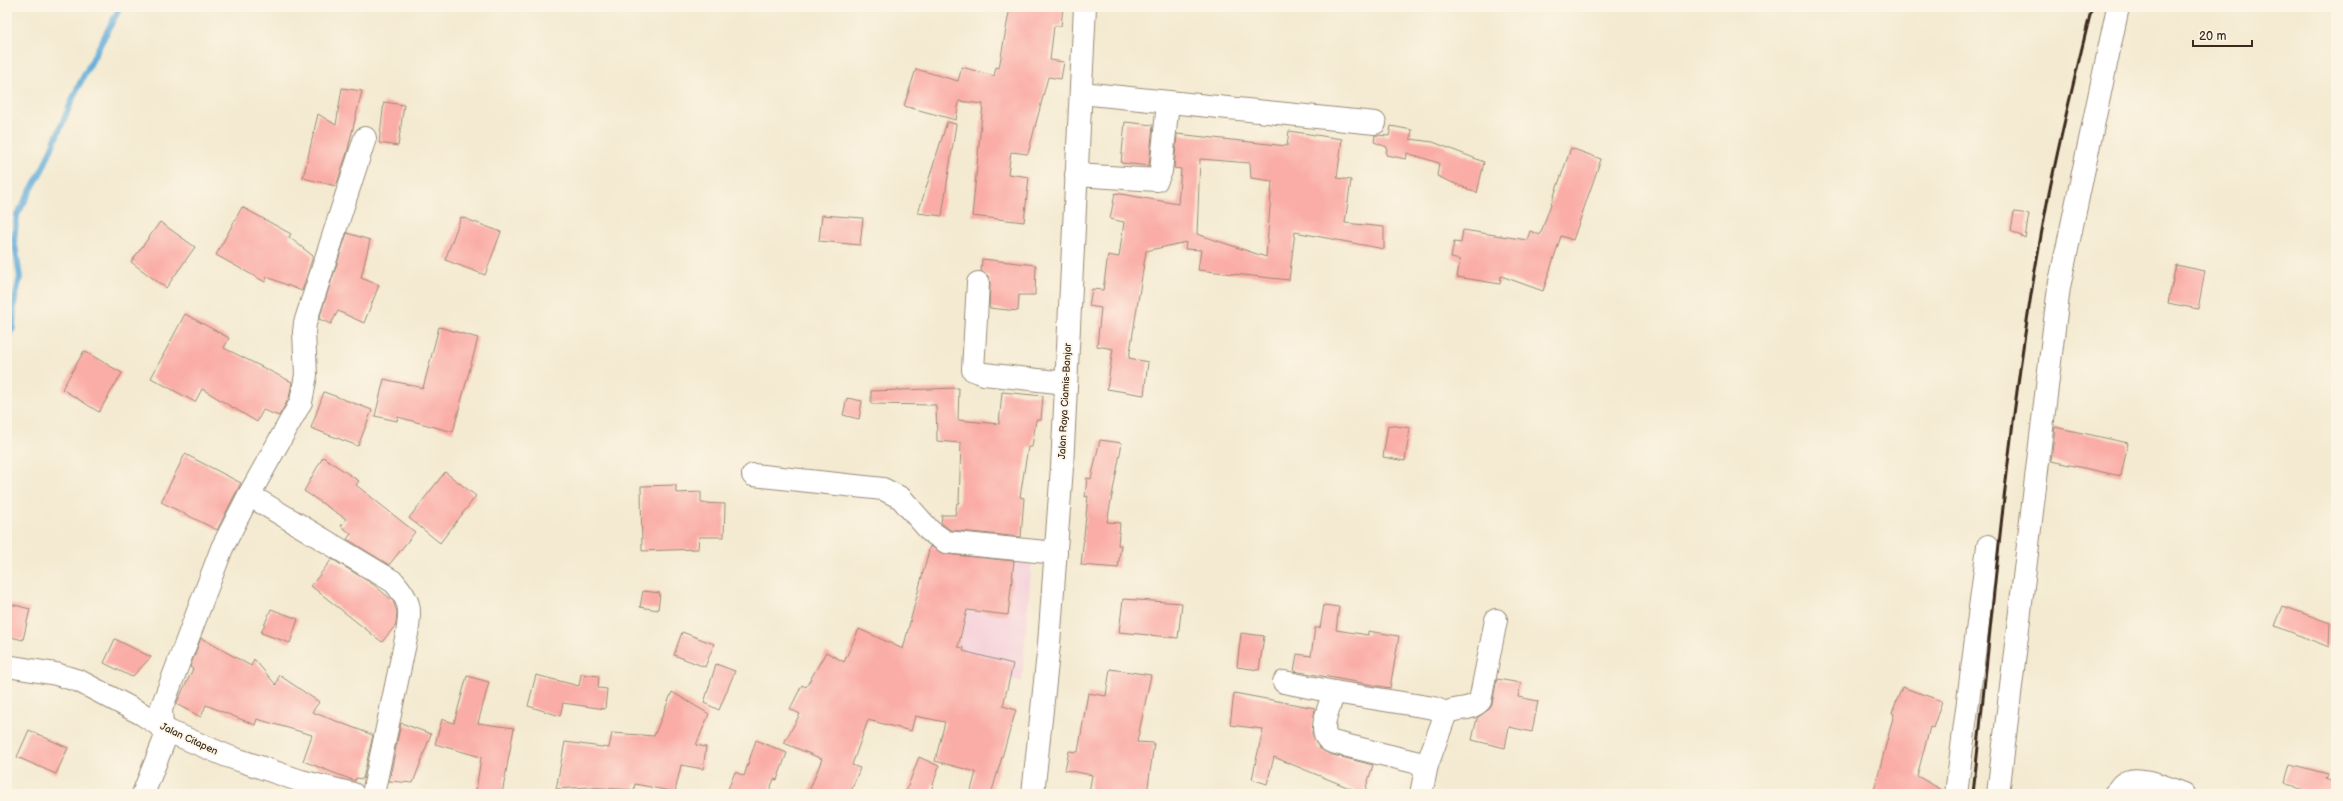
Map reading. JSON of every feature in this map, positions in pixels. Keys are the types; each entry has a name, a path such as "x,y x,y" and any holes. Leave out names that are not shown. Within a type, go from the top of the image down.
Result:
{"main road":[{"name":"Jalan Raya Ciamis-Banjar","path":"1033,794 1042,721 1056,553 1085,7"},
{"path":"1998,794 2059,287 2118,7"},
{"path":"1081,93 1375,123"},
{"path":"1076,175 1157,180 1161,170 1168,102"},
{"path":"143,794 165,730 160,709 222,548 249,495 302,402 306,375 305,323 365,138"},
{"path":"978,283 973,370 984,374 1066,383"},
{"path":"753,475 883,489 901,498 930,531 946,542 1056,553"},
{"path":"249,495 394,582 407,598 410,613 407,634 373,794"},
{"path":"1956,794 1988,546"},
{"path":"1421,794 1427,765 1446,713 1452,710 1476,705 1480,701 1496,620"},
{"name":"Jalan Citapen","path":"7,666 56,674 79,681 142,714 165,730 227,756 296,788 339,793"},
{"path":"1284,682 1334,692 1434,708 1446,713"},
{"path":"1334,692 1323,730 1326,739 1332,742 1381,755 1427,765"},
{"path":"2116,794 2123,783 2133,780 2149,782 2184,794"}],"shaded area":[{"path":"931,544 1032,557 1022,682 902,650"}],"building":[{"path":"1010,7 1063,7 1061,26 1054,26 1050,60 1064,62 1061,79 1048,77 1028,154 1011,152 1008,174 1029,177 1024,222 972,216 983,104 959,101 956,120 904,106 916,69 958,81 962,67 994,76 996,67 999,68"},
{"path":"342,88 362,91 347,153 336,186 303,178 318,114 336,125"},
{"path":"384,102 404,105 398,146 379,143"},
{"path":"947,122 956,124 942,216 918,213"},
{"path":"1125,122 1153,125 1149,166 1121,163"},
{"path":"1391,126 1412,130 1410,139 1433,142 1484,162 1477,193 1437,176 1439,163 1407,153 1406,159 1386,155 1387,147 1374,142 1375,135 1389,136"},
{"path":"1289,131 1342,139 1337,178 1351,180 1345,223 1384,227 1384,249 1295,232 1289,280 1198,270 1201,250 1185,249 1186,242 1146,251 1129,358 1148,362 1144,395 1107,389 1113,349 1097,346 1101,308 1089,306 1092,289 1103,290 1108,255 1119,257 1124,222 1110,219 1115,193 1178,204 1181,169 1174,168 1177,134 1287,146","holes":["1200,159 1250,163 1251,178 1272,181 1266,257 1197,234"]},
{"path":"1571,148 1601,159 1573,240 1561,236 1543,291 1501,276 1500,284 1457,277 1460,260 1451,258 1454,242 1461,243 1463,230 1527,240 1530,231 1540,235"},
{"path":"242,207 291,234 289,237 313,256 302,291 267,277 265,282 216,255"},
{"path":"2014,212 2029,214 2025,238 2011,231"},
{"path":"822,215 863,218 860,245 819,241"},
{"path":"461,217 501,232 485,275 445,260"},
{"path":"160,222 195,247 166,288 131,262"},
{"path":"347,233 370,240 361,278 379,285 364,323 338,311 331,324 319,319"},
{"path":"982,259 1036,265 1035,295 1019,295 1018,311 989,308 990,283 989,277 981,271"},
{"path":"2176,265 2205,271 2198,309 2168,303"},
{"path":"185,314 229,338 224,348 292,382 289,398 279,416 263,410 257,422 202,389 195,402 151,378"},
{"path":"439,327 478,338 453,432 398,417 397,421 375,416 384,379 423,388"},
{"path":"84,351 122,373 99,412 62,389"},
{"path":"959,388 958,420 999,424 1002,392 1043,396 1041,420 1036,420 1032,447 1028,447 1020,497 1024,498 1021,537 950,530 941,523 942,515 955,515 957,503 959,503 961,443 937,441 936,405 871,404 871,391"},
{"path":"324,392 372,410 358,446 311,428"},
{"path":"847,398 862,401 859,419 843,415"},
{"path":"1388,425 1410,428 1405,461 1383,457"},
{"path":"2055,427 2128,443 2121,476 2051,461"},
{"path":"1100,440 1122,443 1107,522 1120,523 1118,545 1121,545 1118,568 1081,565 1088,496 1085,497 1087,478 1091,479"},
{"path":"185,454 241,483 217,530 161,502"},
{"path":"323,457 359,481 356,485 415,532 389,565 347,539 351,534 341,526 346,519 304,491"},
{"path":"445,472 476,496 440,543 409,518"},
{"path":"676,485 676,493 701,492 701,503 725,504 724,537 699,537 698,549 642,551 641,486"},
{"path":"930,546 945,554 1014,561 1008,615 967,610 958,647 964,648 963,651 1013,664 1003,706 1016,710 991,794 970,794 976,772 935,761 945,722 915,716 911,731 868,720 852,765 860,768 850,794 808,794 822,759 784,743 800,714 790,709 802,685 806,687 826,652 844,662 859,629 903,649"},
{"path":"332,559 374,585 393,601 397,612 396,625 382,642 311,586"},
{"path":"643,591 660,593 658,610 640,607"},
{"path":"1123,599 1182,603 1178,638 1119,632"},
{"path":"7,603 30,609 23,640 7,636"},
{"path":"1324,605 1339,607 1336,630 1368,635 1368,631 1399,636 1390,688 1294,671 1297,654 1311,656 1315,628 1320,628"},
{"path":"2283,606 2330,623 2329,647 2275,626"},
{"path":"271,609 298,619 290,643 261,633"},
{"path":"682,632 714,644 705,667 674,655"},
{"path":"1241,633 1264,636 1259,670 1237,667"},
{"path":"201,638 251,666 254,659 276,685 279,675 319,702 312,712 373,735 363,779 356,778 355,781 303,761 312,735 257,719 255,725 206,705 201,717 176,704 193,669 190,667"},
{"path":"115,639 151,657 132,677 104,663"},
{"path":"716,664 735,671 719,710 704,703"},
{"path":"1110,669 1151,675 1137,742 1154,743 1147,794 1089,793 1092,775 1065,770 1069,751 1078,752 1088,693 1106,696"},
{"path":"581,674 599,676 598,688 607,689 605,709 563,703 560,716 528,706 536,675 579,686"},
{"path":"467,676 489,682 478,723 514,728 502,794 476,791 481,757 435,744 442,719 454,723"},
{"path":"1497,679 1521,683 1518,697 1538,701 1532,732 1509,727 1505,748 1472,740 1477,718 1488,710 1492,704"},
{"path":"1902,687 1942,701 1933,728 1930,727 1917,776 1944,791 1944,794 1873,794 1894,714 1892,713"},
{"path":"672,692 709,714 696,745 706,747 703,769 681,765 675,792 635,784 634,790 589,787 556,789 565,742 609,748 612,733 654,736"},
{"path":"1234,693 1315,708 1312,733 1319,748 1329,754 1373,765 1364,794 1274,757 1267,784 1252,779 1263,729 1230,725"},
{"path":"401,723 431,734 413,783 389,781"},
{"path":"29,730 68,748 56,774 17,757"},
{"path":"756,740 787,753 777,780 774,779 768,794 726,794 735,772 744,776"},
{"path":"919,757 939,766 930,794 905,794"},
{"path":"2290,764 2328,774 2326,779 2336,782 2336,794 2311,794 2285,782"}],"waterway":[{"path":"7,337 13,328 14,304 20,277 14,239 17,215 43,168 77,89 120,7"}],"railway":[{"path":"1973,794 2003,503 2032,286 2055,162 2092,7"}]}
